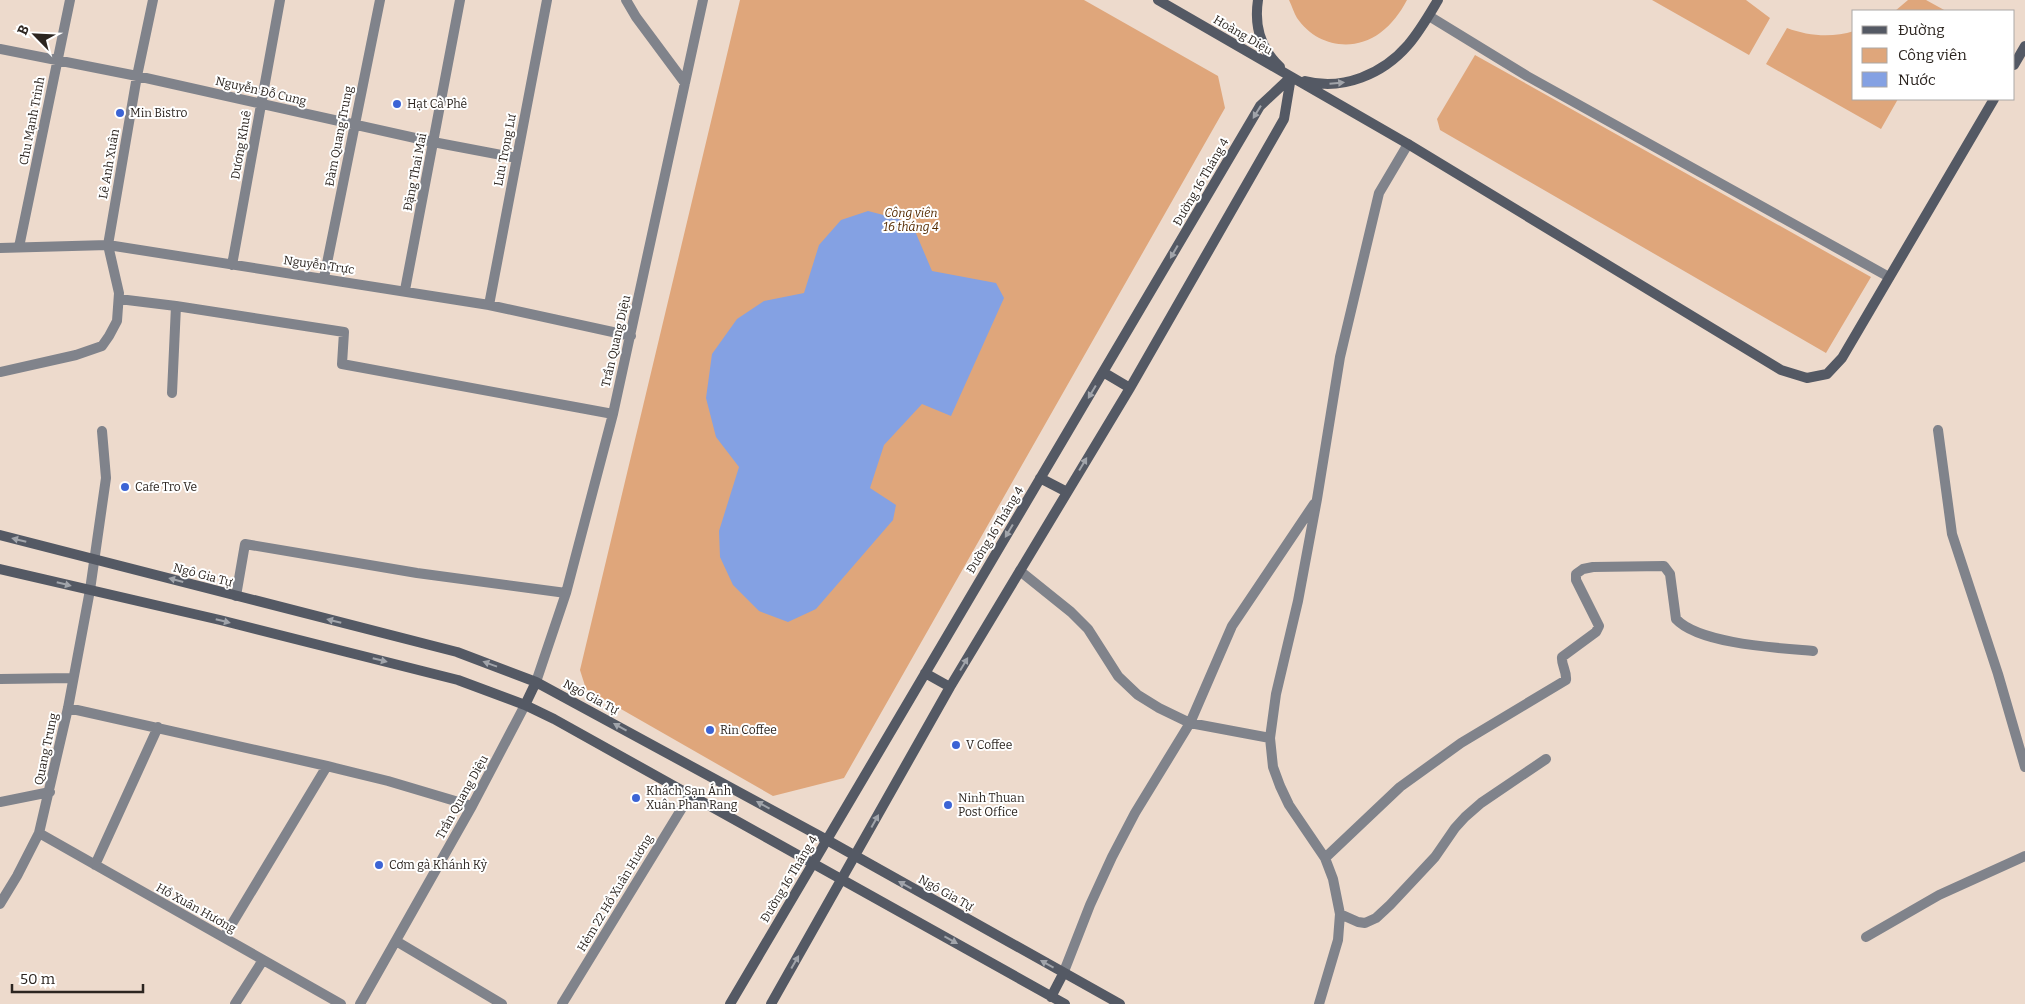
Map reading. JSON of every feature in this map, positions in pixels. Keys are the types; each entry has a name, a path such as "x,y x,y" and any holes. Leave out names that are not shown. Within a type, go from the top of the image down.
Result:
{"main road":[{"name":"Hoàng Diệu","path":"1158,0 1291,77"},
{"path":"1258,0 1258,34 1272,58 1291,77 1408,144 1781,370 1807,378 1827,374 1842,358 1993,100"},
{"path":"1291,77 1316,84 1340,84 1364,78 1408,46 1438,0"},
{"path":"2015,63 2025,46"},
{"path":"771,1004 950,687 1130,388 1284,119 1291,77"},
{"name":"Đường 16 Tháng 4","path":"730,1004 1260,106 1291,77"},
{"path":"1103,372 1130,388"},
{"path":"1040,478 1067,492"},
{"name":"Ngô Gia Tự","path":"0,535 456,652 536,682 827,840 1063,974 1120,1004"},
{"path":"0,568 220,620 458,680 525,705 842,880 1050,1000 1065,1004"},
{"path":"925,673 950,687"},
{"path":"525,705 536,682"},
{"path":"1050,1000 1063,974"}],"street":[{"name":"Chu Mạnh Trinh","path":"19,247 70,0"},
{"name":"Lê Anh Xuân","path":"108,245 137,76 153,0"},
{"name":"Dương Khuê","path":"232,265 280,0"},
{"name":"Đàm Quang Trung","path":"324,278 380,0"},
{"name":"Đặng Thai Mai","path":"405,290 460,0"},
{"name":"Lưu Trọng Lư","path":"489,305 547,0"},
{"path":"626,0 636,17 685,83"},
{"name":"Trần Quang Diệu","path":"536,682 566,593 612,414 631,336 703,0"},
{"path":"1429,16 1527,76 1889,277"},
{"name":"Nguyễn Đỗ Cung","path":"0,49 137,76 354,125 516,158"},
{"path":"1319,1004 1338,940 1340,914 1334,879 1325,858 1289,805 1280,786 1273,767 1270,738 1276,694 1298,600 1317,499 1340,357 1379,193 1408,144"},
{"path":"0,372 76,355 102,346 116,321 119,299 108,245"},
{"name":"Nguyễn Trực","path":"0,248 108,245 405,290 489,305 631,336"},
{"path":"119,299 344,332 342,364 612,414"},
{"path":"172,393 176,306"},
{"path":"1938,430 1952,534 1998,674 2025,767"},
{"name":"Quang Trung","path":"0,904 21,869 39,833 50,792 68,708 95,558 106,478 102,431"},
{"path":"1063,974 1090,905 1112,857 1135,813 1190,723 1232,626 1317,499"},
{"path":"236,596 245,544 417,573 566,593"},
{"path":"1325,858 1400,787 1461,744 1566,680 1567,673 1562,663 1562,656 1596,632 1599,626 1576,580 1576,574 1583,569 1593,567 1664,566 1670,574 1676,619 1686,628 1750,646 1814,651"},
{"path":"1020,571 1082,623 1098,642 1118,676 1138,695 1190,723 1270,738"},
{"path":"0,679 73,678"},
{"name":"Trần Quang Diệu","path":"360,1004 472,806 525,705"},
{"path":"68,708 388,780 472,806"},
{"path":"95,865 158,727"},
{"path":"1340,914 1365,923 1376,918 1435,857 1465,817 1481,803 1546,759"},
{"path":"224,938 327,766"},
{"path":"0,802 50,792"},
{"name":"Hẻm 22 Hồ Xuân Hương","path":"562,1004 690,795"},
{"name":"Hồ Xuân Hương","path":"39,833 341,1004"},
{"path":"1866,938 1939,895 2025,856"},
{"path":"396,940 502,1004"},
{"path":"235,1004 262,960"}],"green space":[{"name":"Công viên 16 tháng 4","path":"740,0 1084,0 1218,76 1225,108 844,778 773,796 586,689 580,670"},
{"path":"1289,0 1407,0 1395,18 1380,33 1358,43 1336,44 1314,35 1305,28 1297,18"},
{"path":"1652,0 1746,0 1770,18 1749,55"},
{"path":"1908,0 1926,0 1944,10 1896,10"},
{"path":"1787,28 1803,33 1820,35 1837,35 1852,32 1852,100 1897,100 1881,129 1766,64"},
{"path":"1475,55 1871,277 1826,353 1440,130 1437,119"}],"water":[{"path":"868,211 899,219 915,231 932,271 996,283 1004,298 951,416 922,404 884,445 870,488 896,505 893,520 816,609 788,622 759,611 733,585 720,557 719,531 739,467 716,437 706,398 712,354 737,319 764,301 804,293 819,245 841,220"}],"place":[{"name":"Hạt Cà Phê","path":"397,104"},
{"name":"Min Bistro","path":"120,113"},
{"name":"Cafe Tro Ve","path":"125,487"},
{"name":"Rin Coffee","path":"710,730"},
{"name":"V Coffee","path":"956,745"},
{"name":"Khách Sạn Ánh Xuân Phan Rang","path":"636,798"},
{"name":"Ninh Thuan Post Office","path":"948,805"},
{"name":"Cơm gà Khánh Kỳ","path":"379,865"}]}
